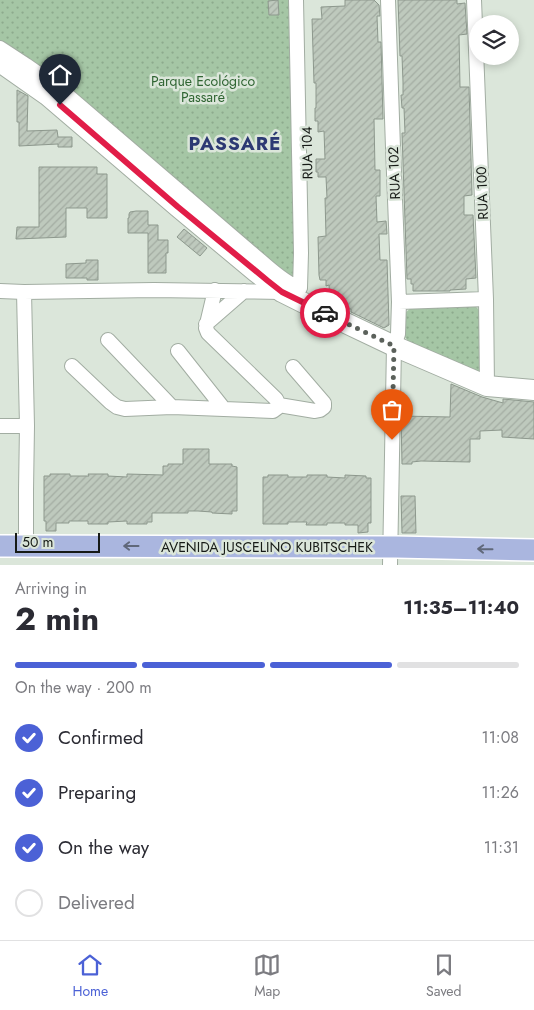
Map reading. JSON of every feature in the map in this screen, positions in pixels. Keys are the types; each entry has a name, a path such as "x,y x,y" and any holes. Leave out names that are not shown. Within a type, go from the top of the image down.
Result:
{"main road":[{"name":"AVENIDA JUSCELINO KUBITSCHEK","path":"0,546 390,556 534,550"}],"street":[{"path":"0,48 59,88 255,256 288,282 300,288 301,245 296,0"},
{"name":"RUA 104","path":"303,0 310,306"},
{"name":"RUA 102","path":"388,0 399,302 398,334 394,346 390,556"},
{"name":"RUA 100","path":"474,0 486,299 487,386"},
{"path":"0,62 48,95 185,213 282,292 394,346 487,386 534,390"},
{"path":"0,291 215,290 282,292"},
{"path":"215,290 206,324 208,332 276,399 279,405"},
{"path":"206,324 244,291"},
{"path":"24,292 27,426 26,546"},
{"path":"399,302 486,299"},
{"path":"108,340 172,406"},
{"path":"178,351 224,408"},
{"path":"72,366 116,407 125,409 172,406 273,411 279,405"},
{"path":"279,405 315,411 324,407 324,403 293,367"},
{"path":"0,426 27,426"}],"green space":[{"name":"Parque Ecológico Passaré","path":"0,0 291,0 297,282 0,42"},
{"path":"474,305 479,310 481,373 411,346 405,337 404,314 412,307"}],"building":[{"path":"278,0 279,15 269,15 268,1"},
{"path":"345,0 374,0 379,5 380,16 377,16 378,42 381,42 383,119 374,119 375,170 380,170 380,196 376,196 377,222 386,221 387,234 379,234 380,260 387,260 389,325 384,328 351,312 351,309 344,309 333,304 333,301 330,301 329,285 326,286 326,280 320,280 319,275 318,237 326,236 325,198 327,198 326,177 318,177 318,172 316,172 316,159 325,159 324,131 318,132 318,121 315,121 316,83 314,83 312,19 322,19 321,7 345,6"},
{"path":"398,0 457,0 457,4 465,3 467,34 459,35 460,87 469,87 472,195 464,196 464,215 473,215 476,278 466,279 466,289 413,291 411,279 407,279 402,133 405,133 404,108 402,108 401,95 403,95 403,82"},
{"path":"17,90 28,96 27,131 57,130 58,137 72,137 72,147 58,147 58,144 19,146"},
{"path":"39,167 97,167 97,174 107,174 107,218 87,218 87,208 66,208 66,237 16,239 17,227 39,227"},
{"path":"136,211 148,211 148,225 158,225 158,240 168,240 166,273 148,273 148,233 128,233 129,214"},
{"path":"184,229 207,248 200,256 177,237"},
{"path":"86,260 98,260 98,280 66,278 66,264 86,263"},
{"path":"451,384 482,397 503,403 503,399 534,402 534,439 502,437 502,430 480,431 480,439 470,439 470,462 421,461 412,462 412,464 402,464 401,416 450,417"},
{"path":"183,449 209,449 209,464 232,464 232,466 237,467 237,511 232,511 232,514 198,511 188,511 188,513 152,513 152,522 147,522 147,524 127,524 127,521 108,522 108,524 88,524 88,521 69,521 69,523 56,523 56,531 46,531 46,521 44,521 44,476 50,476 50,474 89,476 88,474 108,474 108,476 127,477 127,474 163,475 163,466 183,464"},
{"path":"268,475 307,477 307,475 327,475 327,477 345,478 345,475 371,478 371,523 368,523 368,532 358,533 358,525 345,525 345,523 327,523 327,525 306,525 307,522 263,524 263,477 268,477"},
{"path":"401,496 415,496 416,533 402,533"}],"way so far":[{"path":"325,313 394,346 392,440"}],"district":[{"name":"PASSARÉ","path":"235,143"}],"route":[{"path":"60,105 178,207 282,292 325,313"}]}
